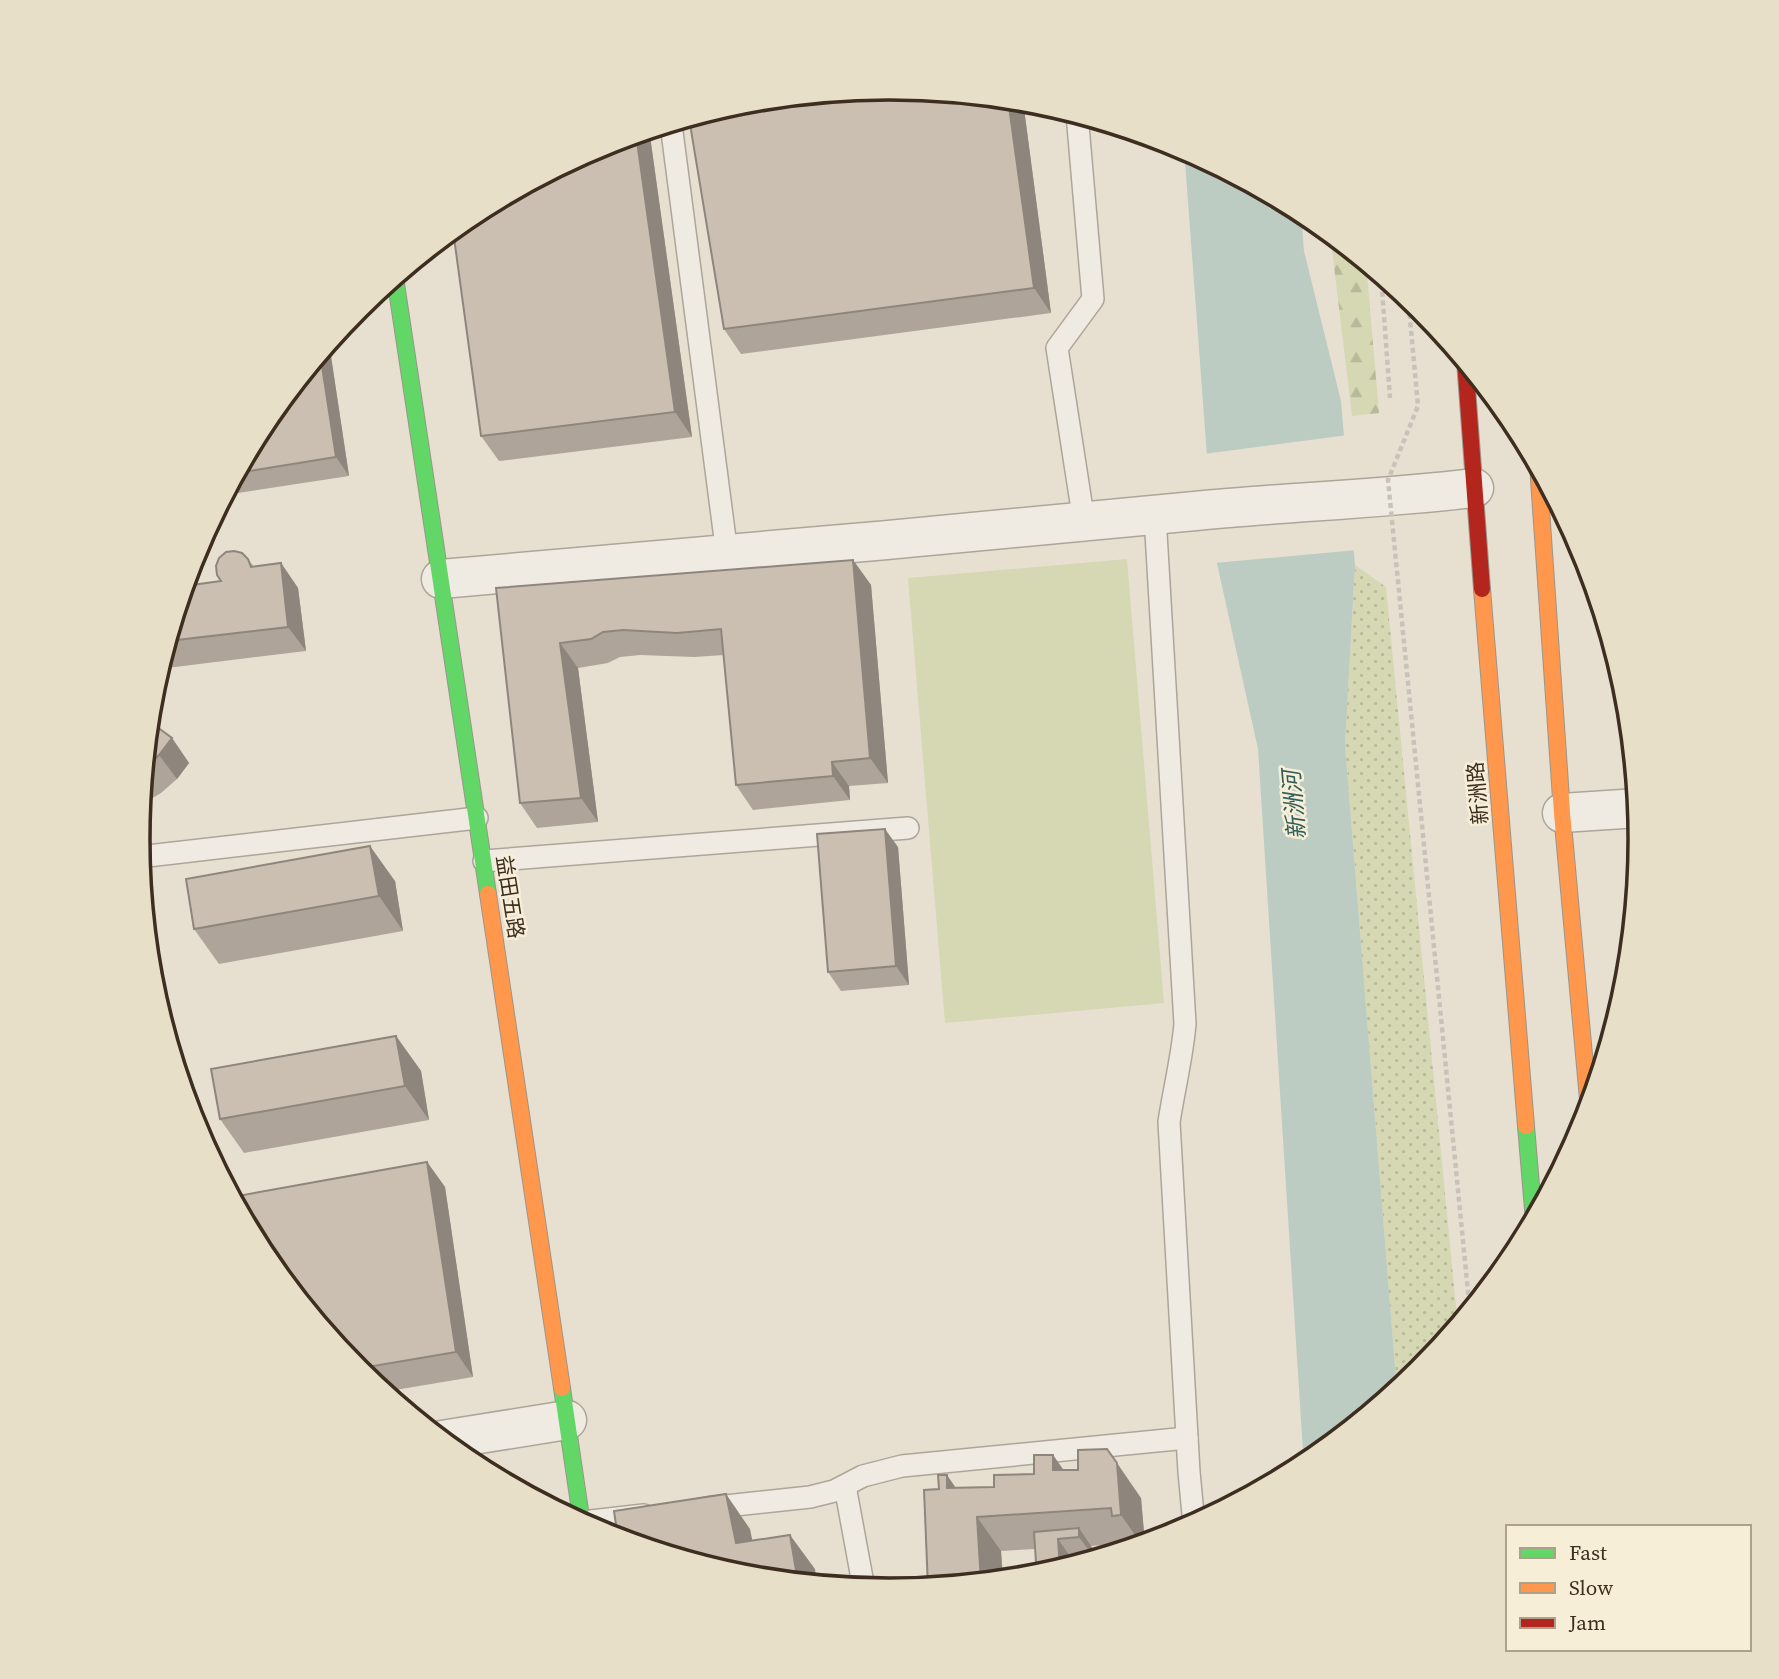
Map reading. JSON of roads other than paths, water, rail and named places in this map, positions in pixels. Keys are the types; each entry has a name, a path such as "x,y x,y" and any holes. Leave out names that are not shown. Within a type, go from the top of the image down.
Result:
{"main road":[{"name":"益田五路","path":"397,288 580,1511"},
{"name":"新洲路","path":"1466,377 1533,1204"},
{"path":"1540,487 1562,813 1588,1084"}],"street":[{"path":"441,579 1474,488"},
{"path":"1562,813 1628,809"},
{"path":"455,1438 567,1420"}],"lane":[{"path":"1078,124 1093,299 1057,348 1084,522"},
{"path":"672,133 727,554"},
{"path":"1155,516 1185,1024 1183,1053 1169,1122 1193,1514"},
{"path":"150,856 477,818"},
{"path":"484,861 908,828"},
{"path":"689,1510 810,1497 834,1492 863,1476 902,1466 1187,1438"},
{"path":"845,1486 862,1578"},
{"path":"601,1521 662,1513"}],"water":[{"name":"新洲河","path":"1185,161 1217,176 1302,226 1304,251 1341,401 1355,565 1345,745 1396,1379 1340,1426 1303,1453 1258,749 1214,550"}]}
